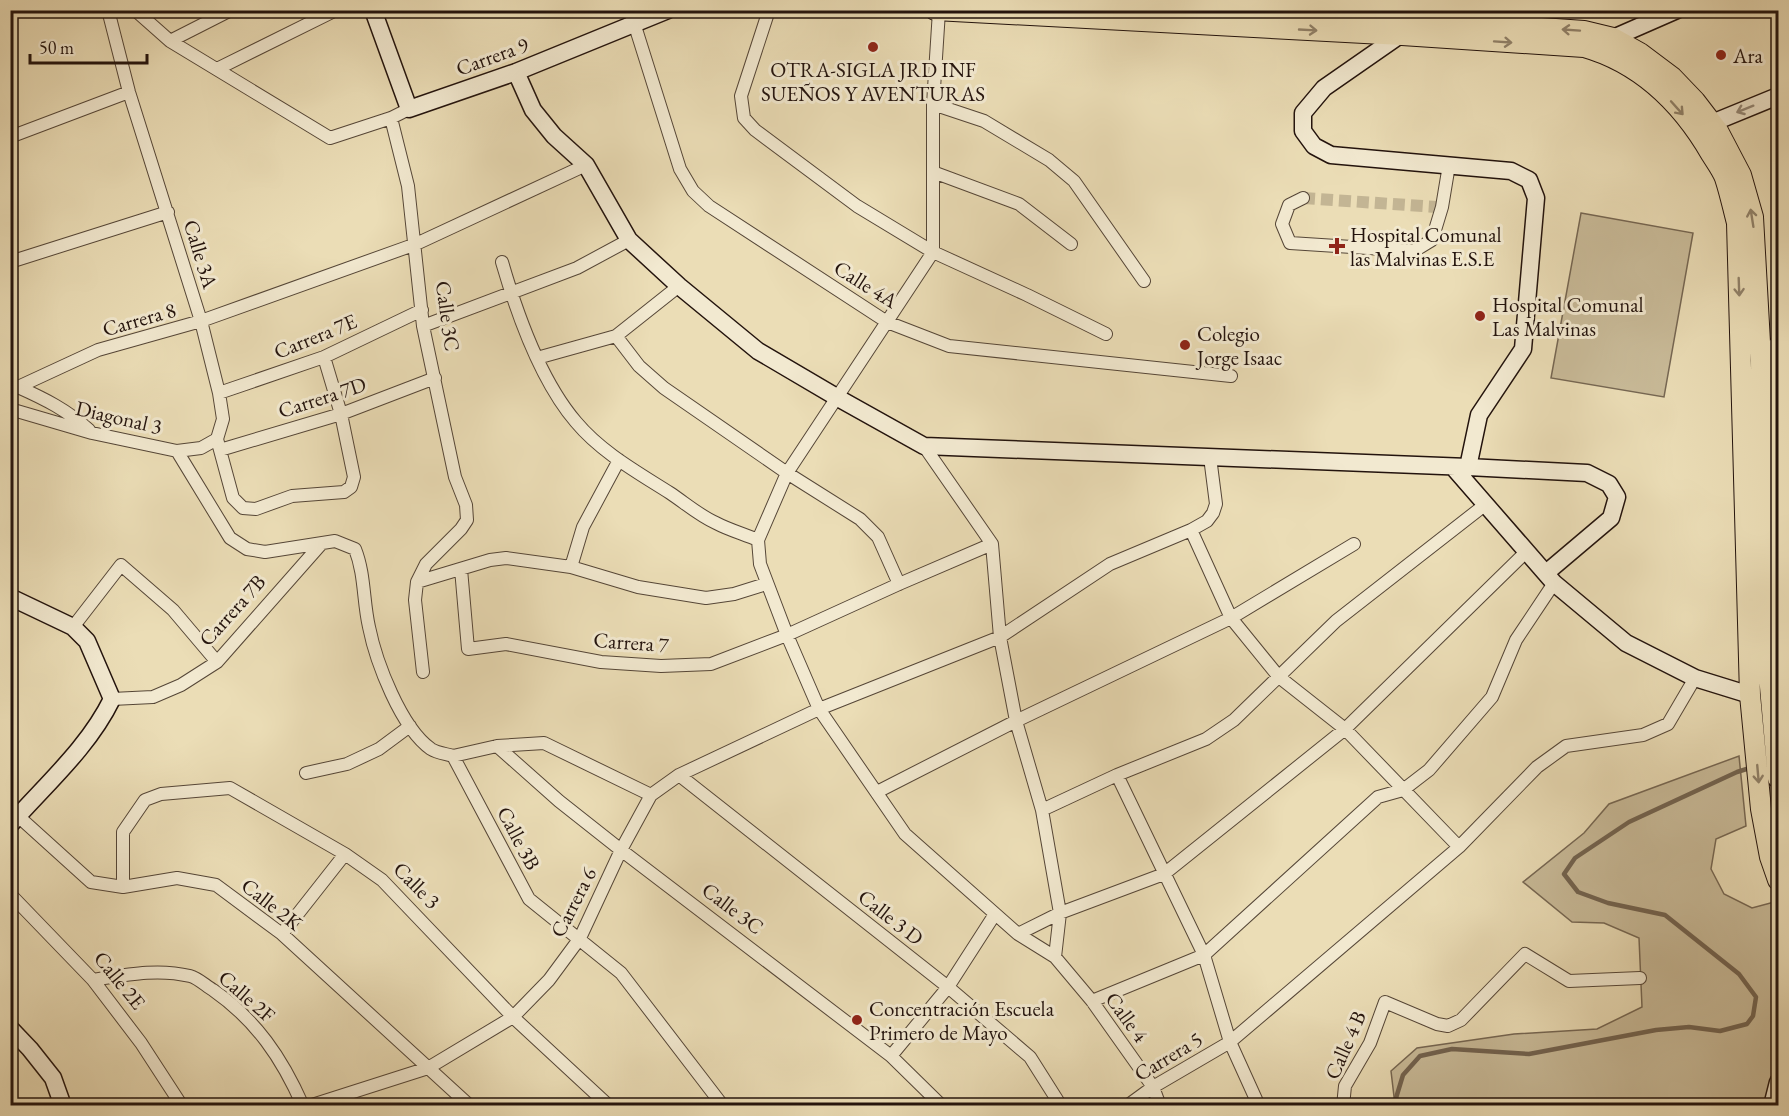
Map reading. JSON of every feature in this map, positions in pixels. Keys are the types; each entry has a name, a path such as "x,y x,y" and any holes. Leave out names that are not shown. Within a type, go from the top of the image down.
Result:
{"main road":[{"path":"1221,10 1495,17 1584,31 1613,38 1640,53 1672,77 1712,123 1741,175 1753,217 1771,598 1774,738 1779,778"},
{"path":"937,11 1402,35 1584,47 1608,54 1633,68 1663,92 1696,129 1724,177 1737,223 1750,695 1761,809 1770,857 1779,880"}],"street":[{"name":"Calle 3A","path":"108,10 129,92 201,321 219,393 223,419 219,444 233,498 243,508 256,509 292,496 344,492 351,487 354,477 341,414"},
{"path":"135,10 170,41 217,69 336,10"},
{"path":"170,41 231,10"},
{"path":"373,10 409,109"},
{"name":"Carrera 9","path":"217,69 330,138 516,72 633,17 668,10"},
{"path":"769,10 741,96 744,118 755,129 857,206 933,252 1028,295 1106,334"},
{"path":"1613,38 1677,10"},
{"path":"502,262 511,294 537,358 555,392 575,422 598,445 715,523 758,540 787,473 933,252 933,104 937,11"},
{"path":"1424,15 1402,35 1324,88 1303,113 1303,131 1314,146 1331,155 1511,171 1529,180 1536,198 1523,349 1479,415 1461,467"},
{"name":"Calle 4A","path":"633,17 680,169 693,191 709,206 887,322 949,346 1231,376"},
{"path":"516,72 533,110 554,136 586,165 629,240 679,286 758,351 924,446 992,544 1000,637 1016,721 1042,810 1060,913 1055,957"},
{"path":"10,137 129,92"},
{"path":"1712,123 1779,96"},
{"path":"933,104 984,121 1049,160 1074,182 1144,281"},
{"name":"Calle 3C","path":"391,118 408,186 423,326 455,477 466,505 467,520 426,564 417,582"},
{"name":"Carrera 8","path":"14,387 98,350 201,321 416,244 586,165"},
{"path":"1303,198 1289,205 1282,224 1290,243 1414,251 1432,240 1449,165"},
{"path":"933,172 1019,204 1071,244"},
{"path":"10,262 168,212"},
{"path":"423,326 577,268 629,240"},
{"path":"537,358 616,336 679,286"},
{"name":"Carrera 7E","path":"219,393 324,357 423,310"},
{"path":"616,336 639,366 664,388 787,473 860,519 878,537 899,584"},
{"path":"1761,360 1779,344"},
{"path":"324,357 341,414"},
{"name":"Carrera 7D","path":"219,444 341,414 435,378"},
{"path":"14,387 49,400 72,414 92,433"},
{"name":"Diagonal 3","path":"10,409 92,433 177,451 219,444"},
{"path":"924,446 1587,473 1609,484 1617,497 1611,518 1550,578 1516,640 1492,697 1429,770 1403,790 1378,797 1204,955 1092,1001"},
{"path":"177,451 230,538 247,549 265,552 335,541 356,549 360,562 369,628 386,685 410,726 432,749 453,756 497,746 544,743 651,795"},
{"name":"Carrera 6","path":"309,1106 428,1068 513,1017 549,980 580,938 621,850 651,795 679,775 819,709 1000,637 1110,564 1207,521 1216,504 1210,457"},
{"path":"571,567 583,527 620,460"},
{"path":"1461,467 1486,504 1550,578 1626,643 1695,678 1750,695"},
{"path":"1042,810 1118,775 1206,739 1234,720 1336,621 1486,504"},
{"path":"1191,530 1231,618 1279,676 1345,729 1459,847"},
{"name":"Calle 4","path":"758,540 760,564 766,584 819,709 905,834 1018,934 1055,957 1092,1001 1153,1087 1160,1106"},
{"name":"Carrera 7B","path":"112,699 153,697 181,685 217,662 322,543"},
{"name":"Carrera 7","path":"461,569 468,649 506,645 601,662 661,666 691,665 711,664 787,635 992,544"},
{"path":"877,792 1016,721 1231,618 1354,544"},
{"path":"1018,934 1060,913 1164,874 1345,729 1527,550"},
{"path":"423,672 415,600 417,582 490,560 506,558 571,567 638,587 706,598 734,594 766,584"},
{"path":"73,627 122,565 173,610 217,662"},
{"path":"10,597 73,627 87,641 112,699 86,742 14,821"},
{"name":"Carrera 5","path":"1127,1106 1153,1087 1230,1042 1459,847 1537,767 1566,746 1643,735 1668,724 1695,678"},
{"path":"306,772 347,764 379,749 410,726"},
{"name":"Calle 3C","path":"497,746 559,801 621,850 891,1056 942,1106"},
{"name":"Calle 3B","path":"453,756 529,899 621,973 723,1106"},
{"name":"Calle 3 D","path":"679,775 948,987 1030,1057 1061,1106"},
{"path":"1118,775 1204,955 1230,1042 1259,1106"},
{"name":"Calle 3","path":"123,887 123,832 145,800 161,794 230,788 345,855 382,880 513,1017 609,1106"},
{"name":"Calle 2K","path":"14,821 91,882 123,887 177,878 216,885 282,934 470,1106"},
{"path":"282,934 345,855"},
{"name":"Calle 2E","path":"10,894 93,980 141,1043 182,1106"},
{"path":"891,1056 948,987 995,914"},
{"name":"Calle 4 B","path":"1344,1106 1345,1086 1370,1043 1385,1002 1437,1024 1448,1026 1461,1020 1525,954 1569,981 1640,978"},
{"name":"Calle 2F","path":"93,980 150,971 192,976 226,999 267,1039 292,1081 303,1106"},
{"path":"10,1028 53,1078 63,1106"},
{"path":"1772,1106 1779,1082"}],"shaded area":[{"path":"1581,213 1693,233 1664,397 1551,378"},
{"path":"1739,756 1746,826 1716,839 1711,869 1724,894 1752,908 1778,901 1778,1069 1769,1105 1395,1105 1391,1071 1417,1048 1514,1034 1597,1029 1642,1007 1639,938 1604,923 1572,922 1523,882 1584,833 1609,804"}],"waterway":[{"path":"1402,1106 1396,1098 1403,1075 1420,1056 1452,1049 1529,1054 1656,1030 1689,1027 1720,1031 1747,1024 1753,1016 1756,997 1739,974 1665,915 1608,903 1578,892 1564,874 1575,858 1629,822 1737,772 1753,767"}],"tunnel":[{"path":"1303,198 1437,207"}],"place":[{"name":"OTRA-SIGLA JRD INF SUEÑOS Y AVENTURAS","path":"873,47"},
{"name":"Ara","path":"1721,55"},
{"name":"Hospital Comunal las Malvinas E.S.E","path":"1337,246"},
{"name":"Hospital Comunal Las Malvinas","path":"1480,316"},
{"name":"Colegio Jorge Isaac","path":"1185,345"},
{"name":"Concentración Escuela Primero de Mayo","path":"857,1020"}]}
